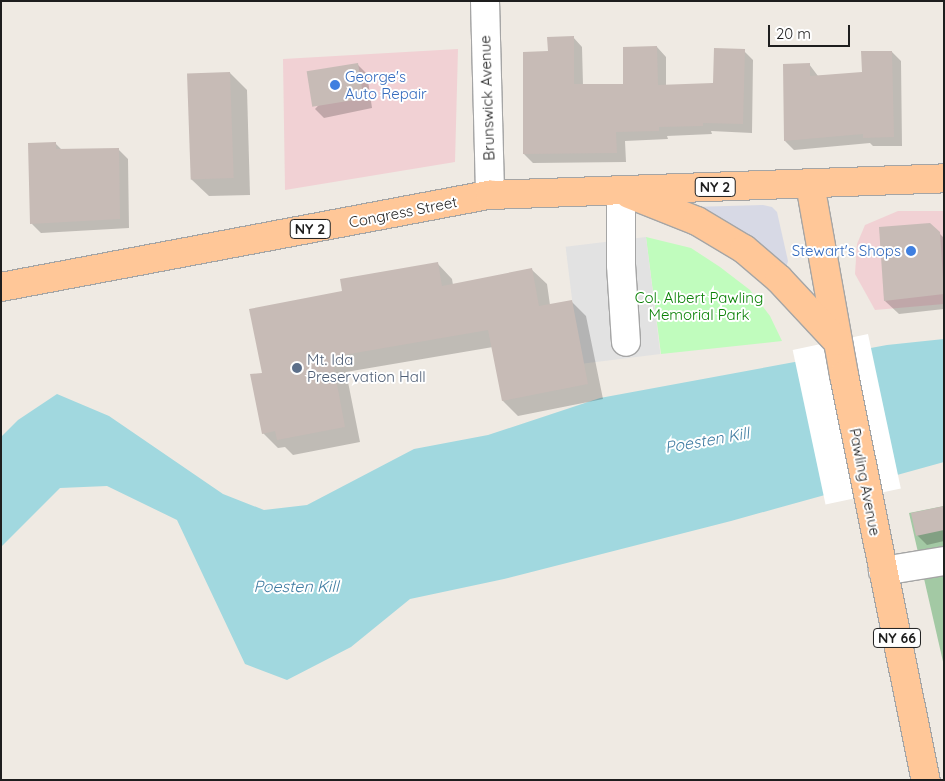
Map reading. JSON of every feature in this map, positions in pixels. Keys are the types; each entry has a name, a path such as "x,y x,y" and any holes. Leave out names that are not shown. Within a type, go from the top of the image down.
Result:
{"main road":[{"name":"NY 2","path":"810,184 944,178"},
{"name":"Congress Street","path":"1,287 490,196 810,184"},
{"name":"Pawling Avenue","path":"810,184 837,341 926,780"},
{"path":"621,191 698,221 744,249 779,278 837,341"}],"street":[{"name":"Brunswick Avenue","path":"485,1 490,196"},
{"path":"621,191 621,265 626,342"},
{"path":"883,571 944,561"}],"shaded area":[{"path":"458,49 455,162 285,190 283,59"},
{"path":"763,205 772,207 777,212 788,261 786,268 691,207"},
{"path":"898,211 944,211 944,304 875,310 855,274 857,244 865,225"},
{"path":"646,237 660,354 580,364 566,247"}],"green space":[{"name":"Col. Albert Pawling Memorial Park","path":"646,237 691,248 720,267 750,290 770,316 782,341 661,354"},
{"path":"944,506 944,666 909,513"}],"water":[{"name":"Poesten Kill","path":"944,339 944,462 731,521 504,579 410,599 351,647 287,680 245,664 177,520 107,486 60,488 1,547 1,437 18,420 57,394 109,416 223,494 264,510 307,505 414,449 488,435 600,398 887,345"}],"pier":[{"path":"868,334 901,489 826,505 793,350"}],"building":[{"path":"574,36 574,84 623,84 623,47 657,46 658,85 713,83 714,48 745,49 743,124 703,123 703,126 659,127 659,131 616,132 617,153 523,154 523,52 548,51 547,37"},
{"path":"861,51 892,51 894,137 863,138 863,134 784,141 783,64 810,63 810,76 862,72"},
{"name":"George's Auto Repair","path":"358,63 364,99 312,107 307,71"},
{"path":"230,72 234,178 191,179 187,74"},
{"path":"56,142 56,149 119,148 120,219 30,224 28,143"},
{"name":"Stewart's Shops","path":"930,223 940,232 944,294 884,301 879,227"},
{"path":"438,262 442,286 532,268 539,306 572,300 588,384 502,401 488,330 332,357 345,427 277,440 275,431 262,434 250,374 262,373 249,309 342,291 340,279"},
{"path":"944,506 944,530 916,536 911,513"}],"place":[{"name":"George's Auto Repair","path":"335,85"},
{"name":"Stewart's Shops","path":"911,251"},
{"name":"Mt. Ida Preservation Hall","path":"297,368"}]}
